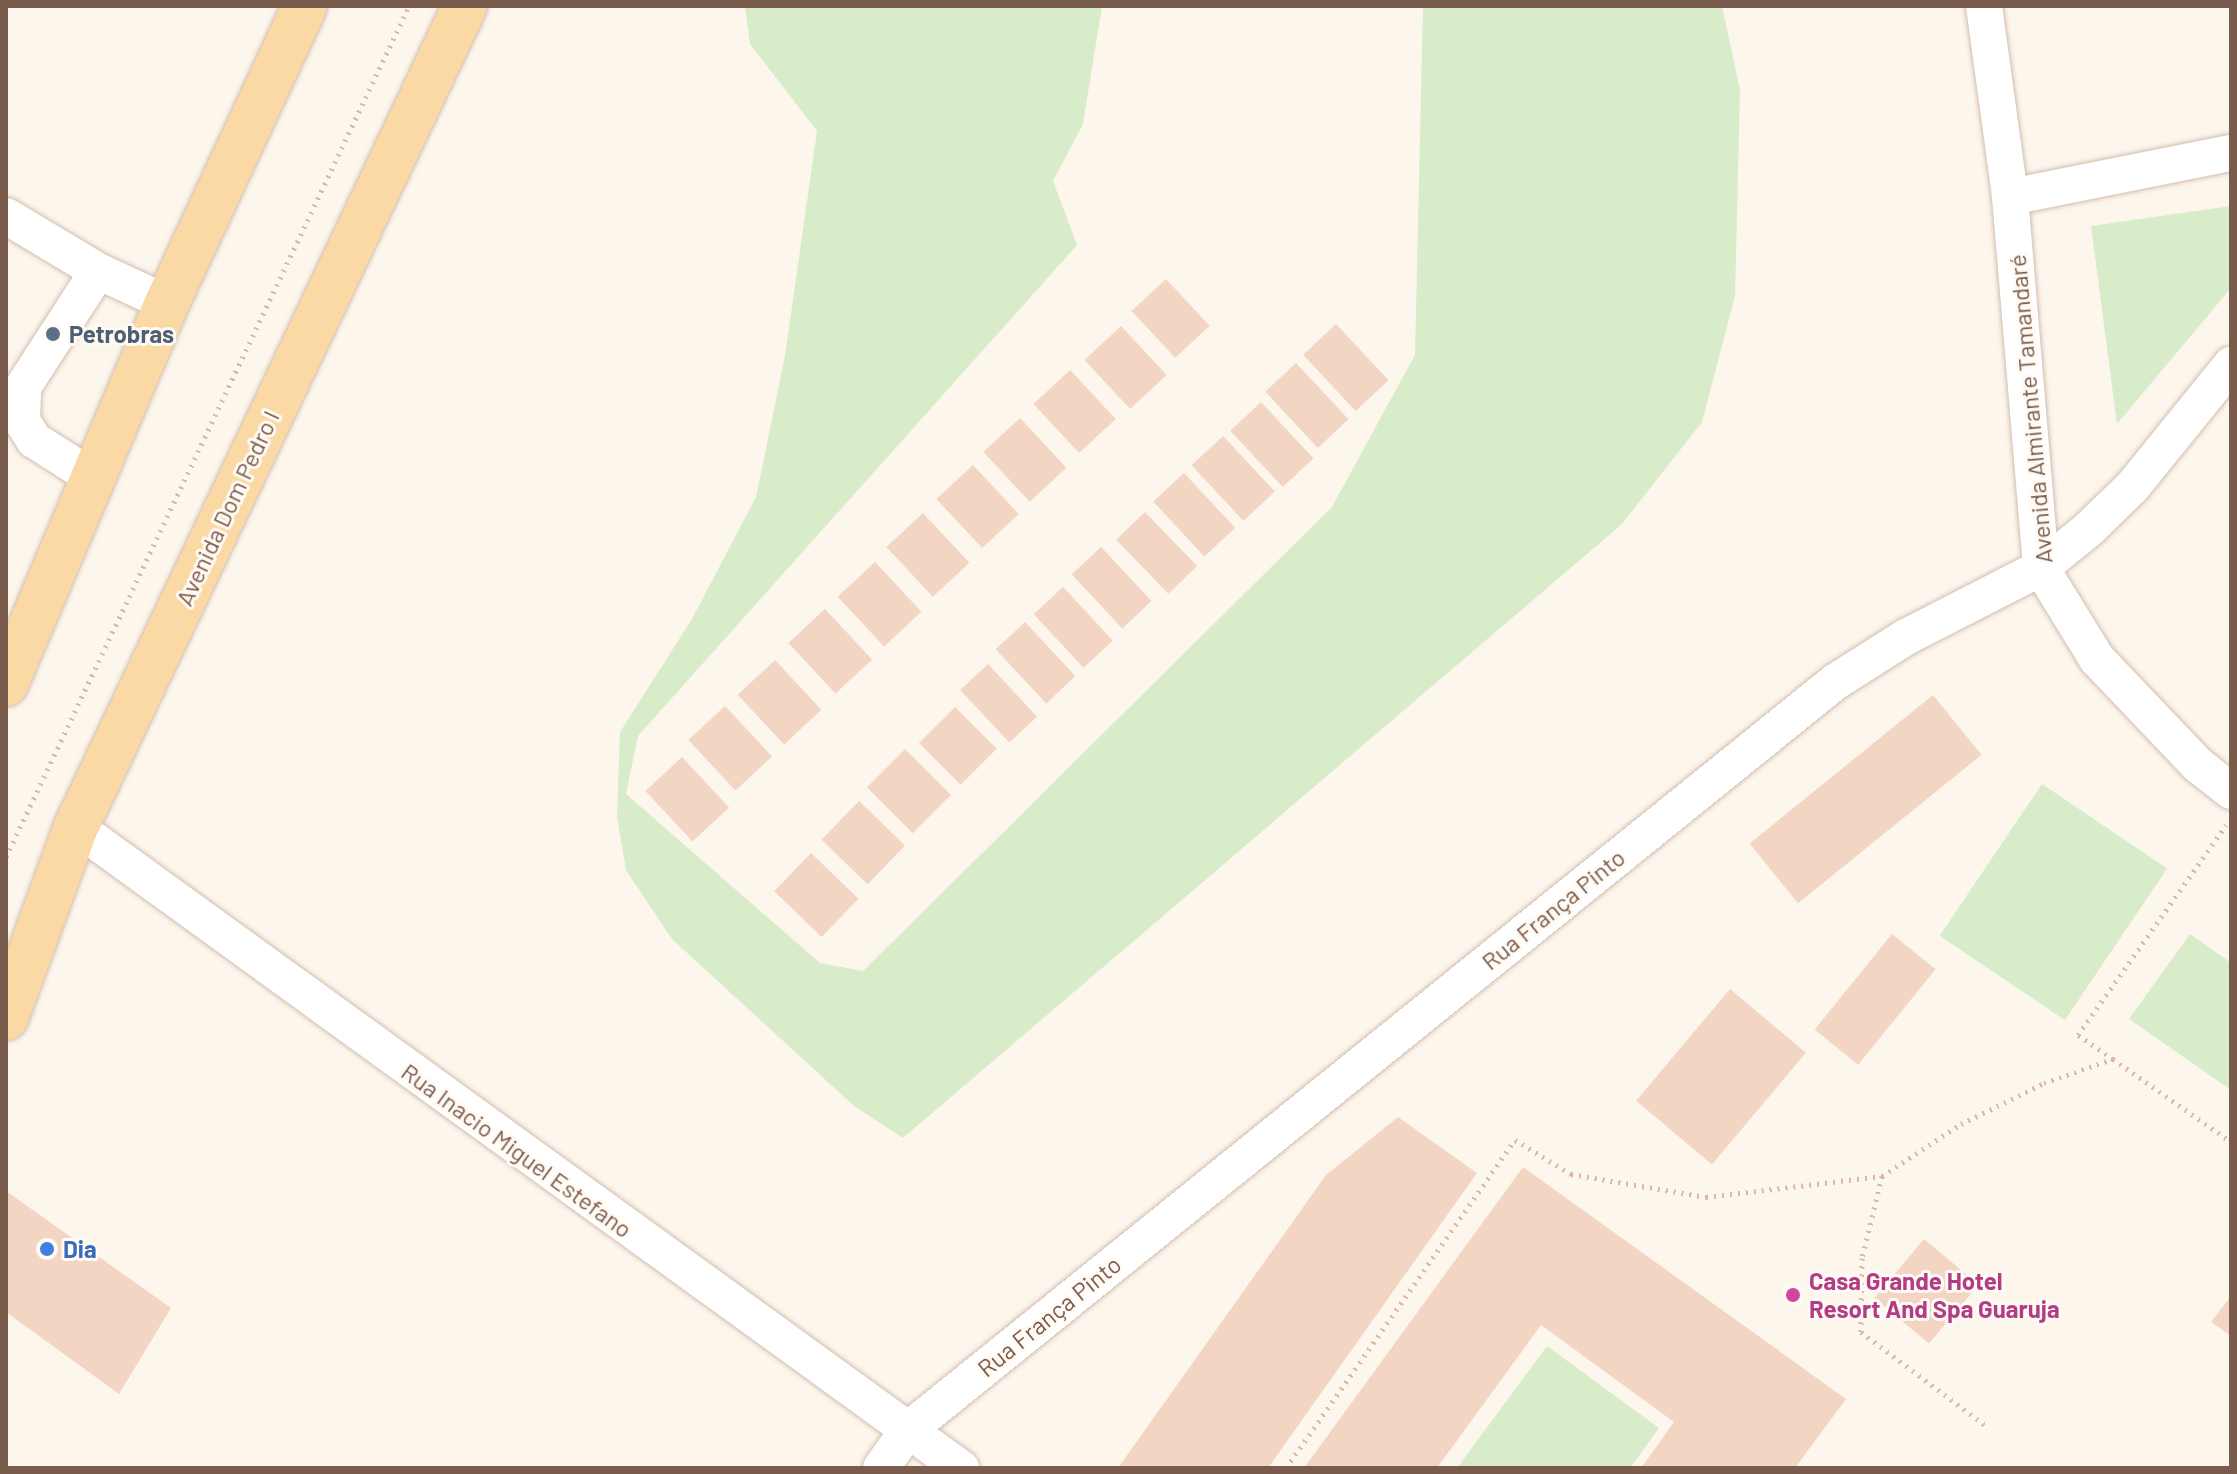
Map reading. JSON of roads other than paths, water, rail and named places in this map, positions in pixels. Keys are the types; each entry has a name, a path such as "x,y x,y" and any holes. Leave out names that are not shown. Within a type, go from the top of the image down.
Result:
{"main road":[{"path":"6,684 167,303 305,6"},
{"name":"Avenida Dom Pedro I","path":"6,1018 76,827 465,6"},
{"path":"6,953 41,922"}],"street":[{"name":"Avenida Almirante Tamandaré","path":"1984,6 2010,197 2041,568 2097,659 2188,755 2231,791"},
{"path":"2010,197 2231,153"},
{"path":"6,216 98,271 167,303"},
{"path":"92,477 34,440 22,421 23,387 98,271"},
{"name":"Rua França Pinto","path":"881,1468 908,1430 1835,682 1906,637 2041,568 2133,486 2231,365"},
{"name":"Rua Inacio Miguel Estefano","path":"76,827 961,1468"}],"place":[{"name":"Petrobras","path":"53,334"},
{"name":"Dia","path":"47,1249"},
{"name":"Casa Grande Hotel Resort And Spa Guaruja","path":"1793,1295"}]}
